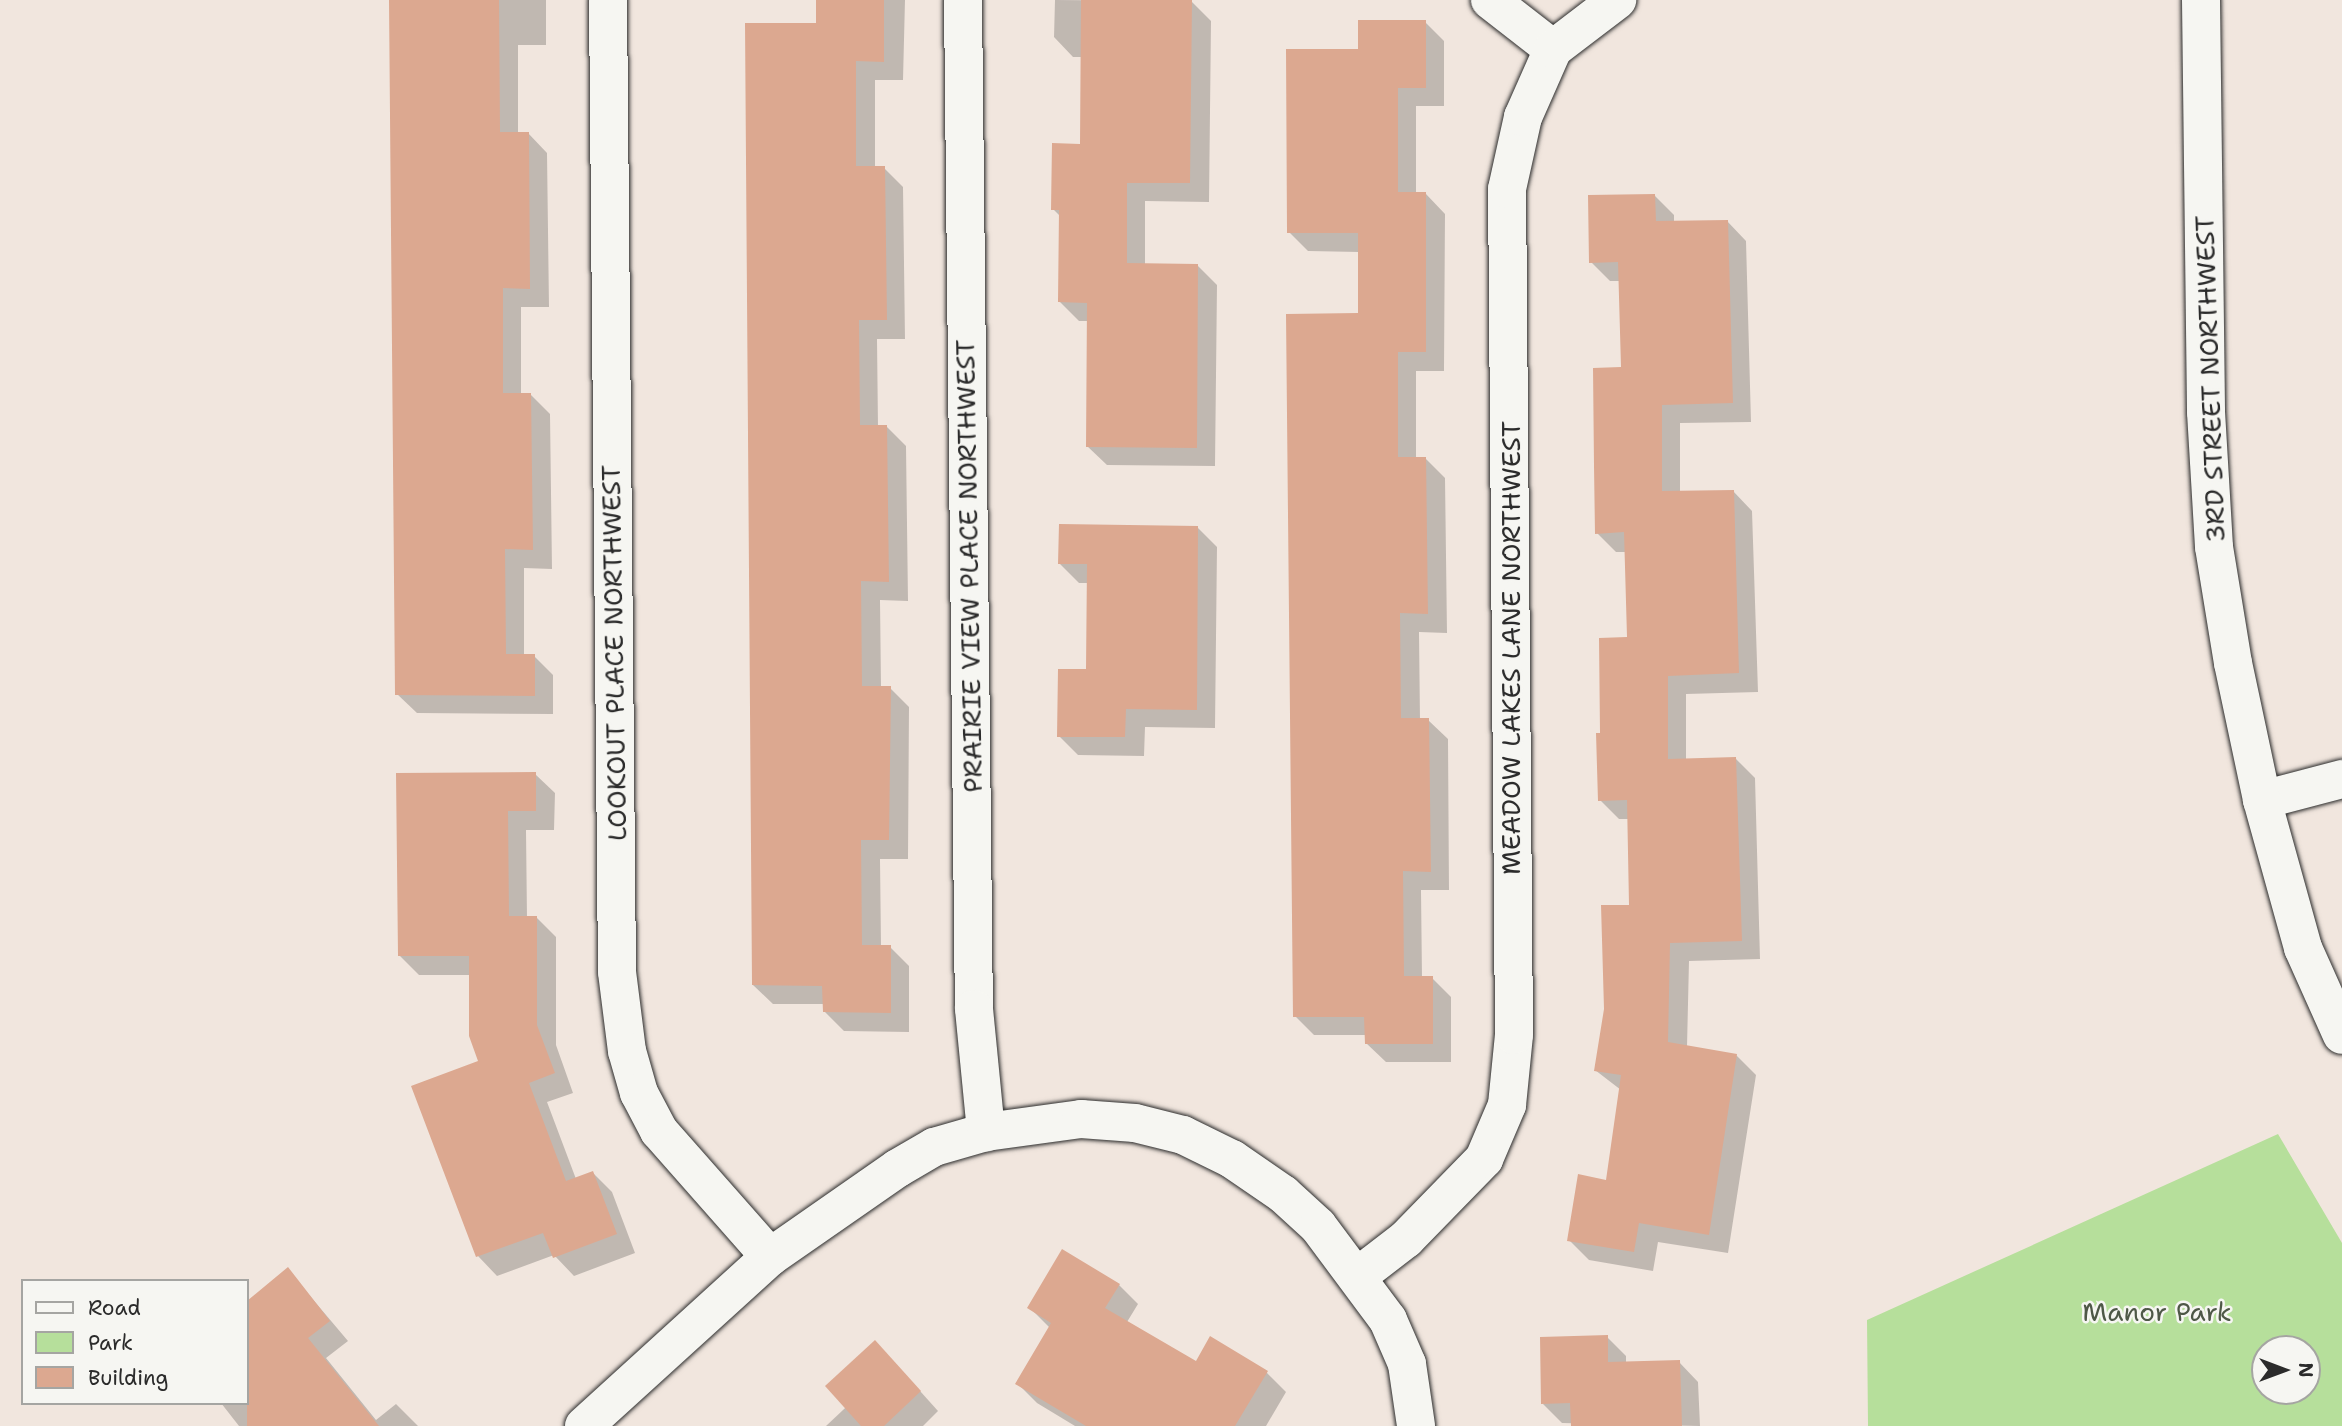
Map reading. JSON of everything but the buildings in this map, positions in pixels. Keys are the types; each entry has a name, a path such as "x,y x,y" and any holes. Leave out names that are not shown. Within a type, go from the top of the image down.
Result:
{"street":[{"name":"LOOKOUT PLACE NORTHWEST","path":"608,0 617,972 624,1025 639,1093 659,1131 770,1257"},
{"name":"PRAIRIE VIEW PLACE NORTHWEST","path":"963,0 974,1009 986,1132"},
{"path":"1490,0 1553,49"},
{"name":"MEADOW LAKES LANE NORTHWEST","path":"1358,1276 1406,1239 1484,1159 1507,1105 1514,1035 1507,189 1523,117 1553,49 1617,0"},
{"name":"3RD STREET NORTHWEST","path":"2201,0 2206,412 2214,547 2233,663 2262,800 2303,948 2342,1035"},
{"path":"2262,800 2342,779"},
{"path":"584,1426 770,1257 898,1168 934,1147 986,1132 1081,1119 1135,1123 1184,1135 1232,1159 1283,1194 1318,1226 1358,1276 1388,1320 1407,1364 1416,1426"}],"green space":[{"name":"Manor Park","path":"2278,1134 2342,1243 2342,1426 1868,1426 1867,1320"}]}
